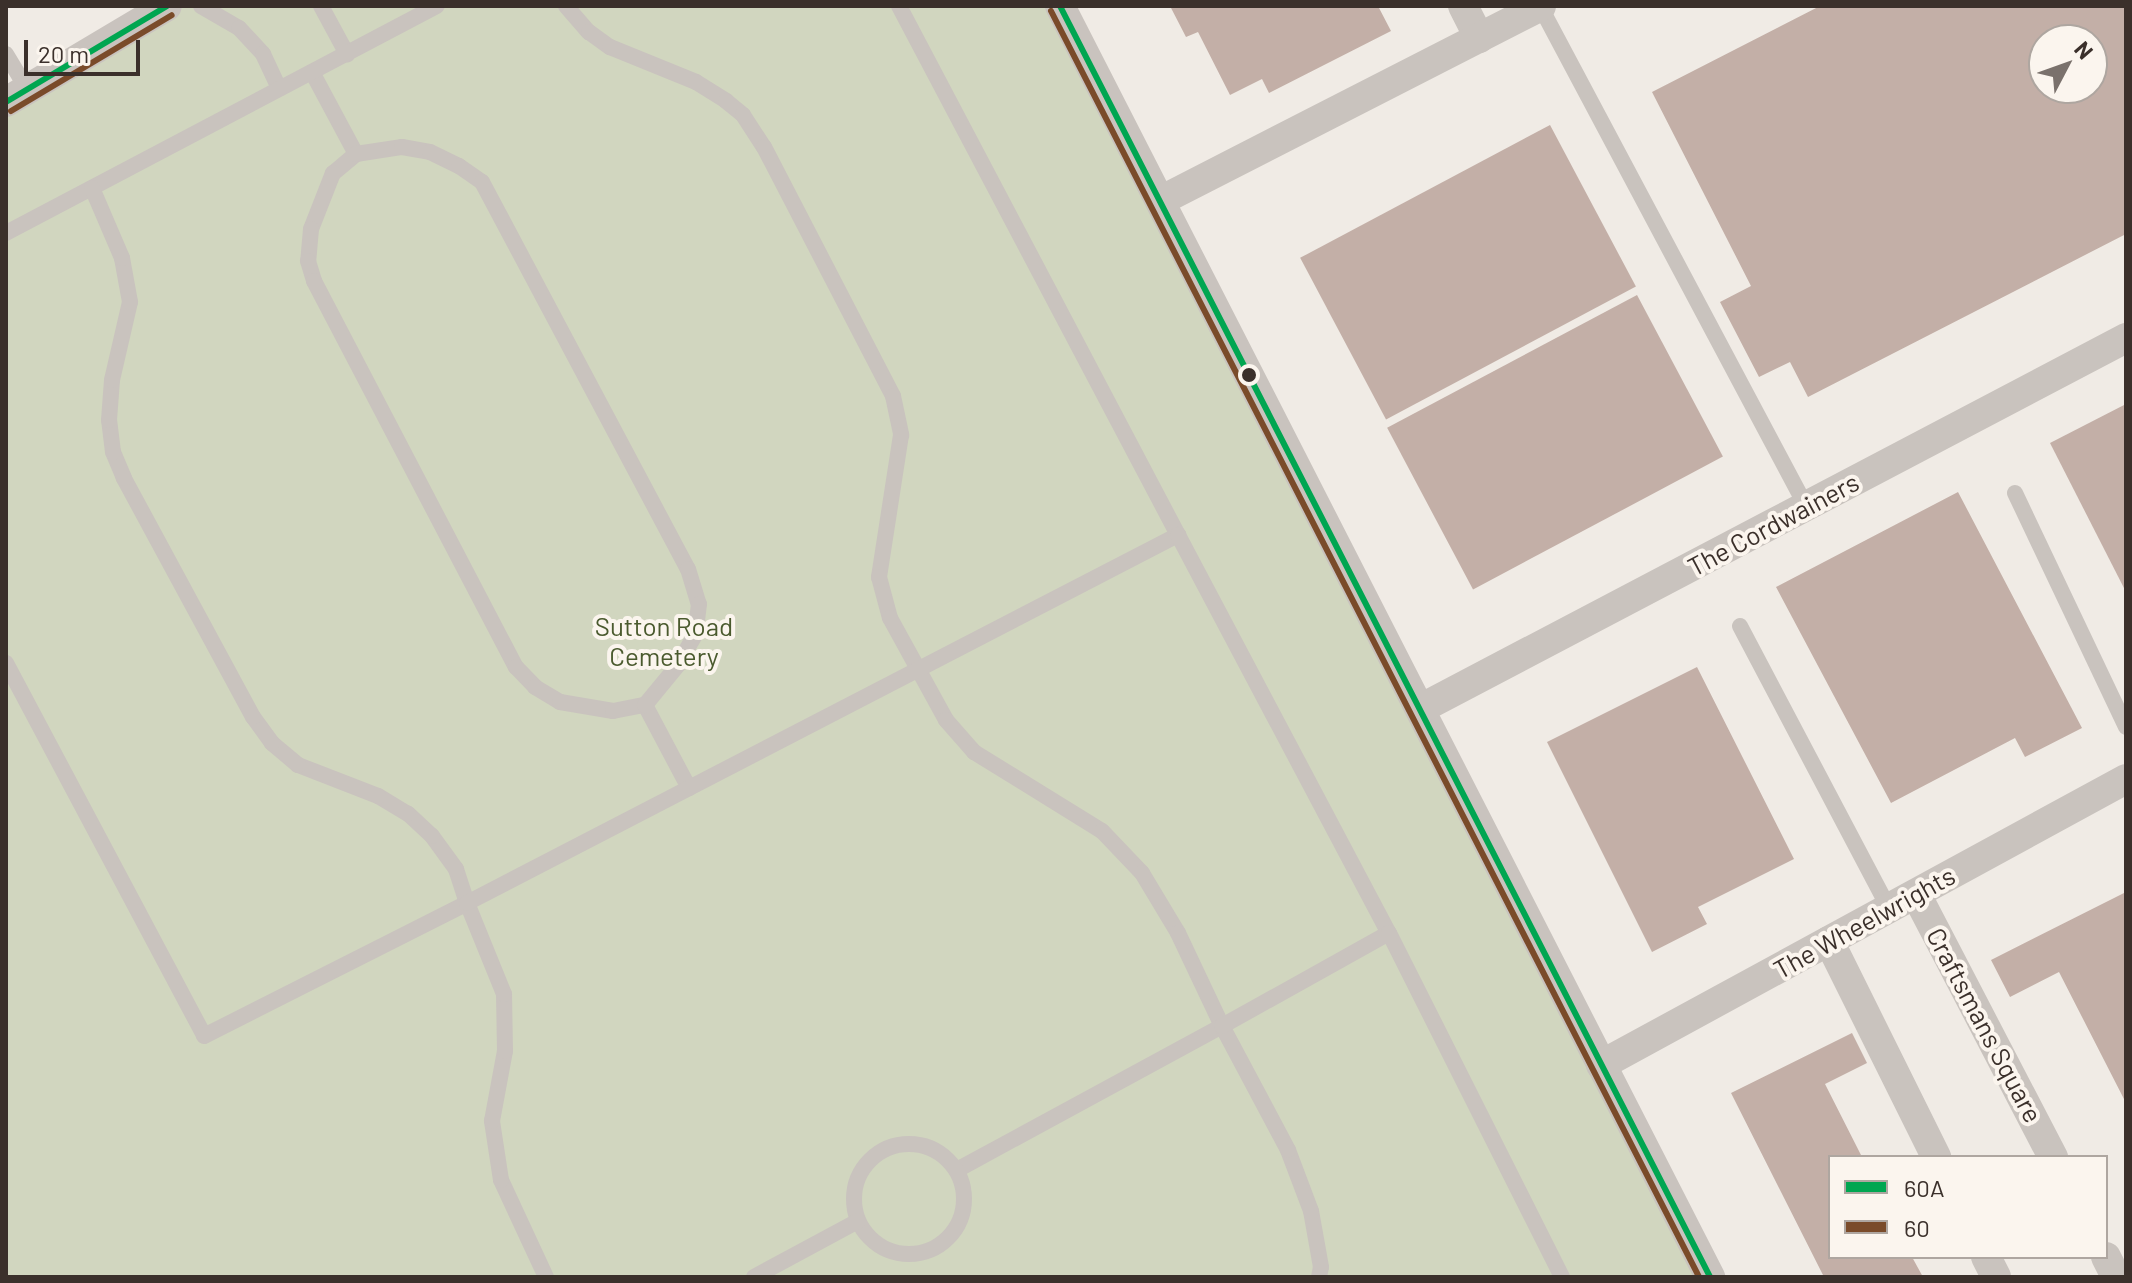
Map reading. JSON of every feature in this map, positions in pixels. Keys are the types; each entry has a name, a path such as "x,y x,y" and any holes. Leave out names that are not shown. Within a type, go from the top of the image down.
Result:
{"street":[{"path":"16,96 167,6"},
{"path":"1060,6 1710,1277"},
{"path":"1463,6 1479,38"},
{"path":"1160,201 1540,6"},
{"name":"The Cordwainers","path":"1420,709 2126,338"},
{"name":"The Wheelwrights","path":"1601,1065 2126,779"},
{"name":"Craftsmans Square","path":"1916,894 2052,1155"},
{"path":"1829,941 1935,1155"},
{"path":"1987,1259 1996,1277"},
{"path":"2107,1259 2116,1277"}],"lane":[{"path":"201,6 239,28 255,45 263,54 279,89"},
{"path":"321,6 347,54"},
{"path":"6,233 437,6"},
{"path":"566,6 589,32 610,47 696,82 726,101 743,115 764,147 893,396 901,435 879,577 890,618 946,720 974,752 1102,831 1142,873 1178,933 1222,1026 1288,1150 1307,1199 1321,1267 1319,1277"},
{"path":"899,6 1389,933 1562,1277"},
{"path":"1540,6 1806,506"},
{"path":"6,54 16,96"},
{"path":"312,72 356,154"},
{"path":"402,147 430,152 482,182 688,569 699,604 695,635 678,665 645,705 613,711 560,702 535,687 516,667 314,281 308,261 311,229 333,173 356,154 402,147"},
{"path":"92,188 122,258 130,302 112,380 109,420 113,452 124,478 253,717 272,743 298,765 378,796 408,814 432,836 456,869 504,994 505,1051 492,1121 501,1180 546,1277"},
{"path":"2015,493 2126,727"},
{"path":"6,663 204,1036 1178,535"},
{"path":"1740,626 1888,907"},
{"path":"645,705 689,788"},
{"path":"957,1170 1389,933"},
{"path":"906,1143 927,1146 944,1156 957,1170 964,1202 960,1221 947,1239 928,1251 904,1254 885,1249 866,1235 858,1221 853,1196 858,1176 879,1152 906,1143"},
{"path":"754,1277 858,1221"}],"green space":[{"name":"Sutton Road Cemetery","path":"167,6 1060,6 1710,1277 6,1277 6,102"}],"building":[{"path":"1170,6 1378,6 1391,31 1269,93 1262,79 1230,95 1198,32 1186,37"},
{"path":"1820,6 2126,6 2126,234 1808,397 1790,362 1759,377 1720,302 1751,286 1652,92"},
{"path":"1550,125 1636,287 1386,419 1300,258"},
{"path":"1637,295 1723,457 1473,589 1387,428"},
{"path":"2126,404 2126,592 2050,443"},
{"path":"1958,492 2082,728 2025,757 2015,738 1891,803 1776,587"},
{"path":"1697,667 1794,859 1698,907 1707,924 1652,952 1547,742"},
{"path":"2126,892 2126,1103 2059,972 2010,997 1991,960"},
{"path":"1852,1033 1867,1063 1825,1084 1861,1155 1828,1155 1828,1259 1913,1259 1923,1277 1824,1277 1731,1093"}],"transit line":[{"name":"60A","path":"6,102 167,6"},
{"name":"60A","path":"1060,6 1710,1277"},
{"name":"60","path":"1051,11 1699,1277"},
{"name":"60","path":"11,111 172,15"}]}
